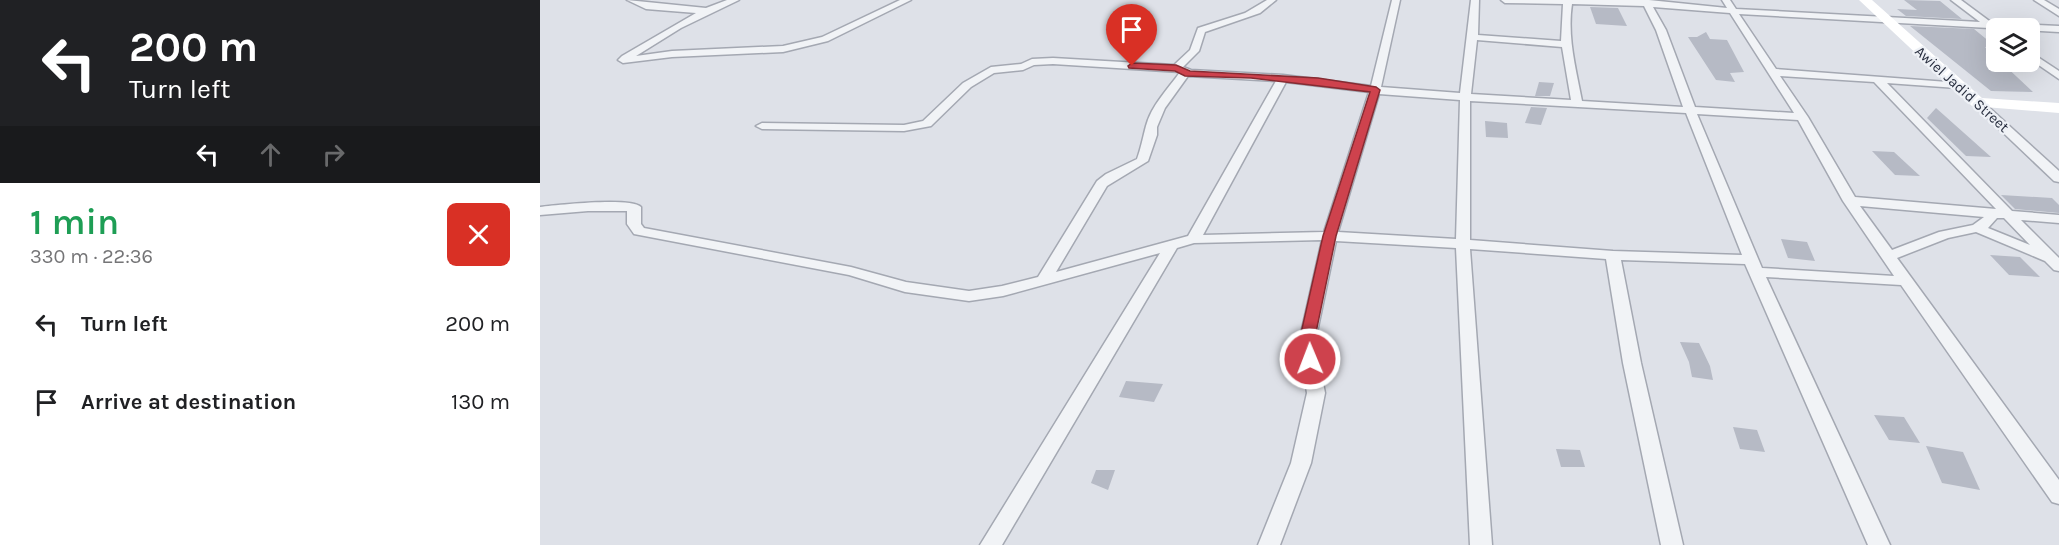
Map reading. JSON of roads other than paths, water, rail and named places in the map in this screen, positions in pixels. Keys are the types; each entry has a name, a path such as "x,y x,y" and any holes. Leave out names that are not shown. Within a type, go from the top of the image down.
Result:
{"street":[{"path":"631,0 646,6 707,10"},
{"path":"735,0 707,10 660,35 623,60 672,54 783,49 825,39 907,0"},
{"path":"1044,279 1102,184 1110,177 1142,161 1156,118 1194,51 1201,30 1216,22 1250,15 1272,0"},
{"path":"1269,545 1301,463 1316,393 1307,342 1330,236 1376,90 1396,0"},
{"path":"1475,0 1466,97 1462,264 1481,545"},
{"path":"1505,0 1729,6 1986,27"},
{"name":"Awiel Jadid Street","path":"1865,0 2059,178"},
{"path":"1955,0 1986,22"},
{"path":"2038,0 2059,13"},
{"path":"1568,2 1565,20 1566,44 1577,104"},
{"path":"1646,2 1661,30 1754,266 1880,545"},
{"path":"1729,6 1802,117 1850,201 2059,496"},
{"path":"2040,29 2059,29"},
{"path":"1473,37 1566,44"},
{"path":"762,126 904,128 927,124 967,85 991,70 1023,67 1032,62 1053,61 1284,78 1376,90 1466,97 1802,117"},
{"path":"2040,62 2059,76"},
{"path":"1772,72 1957,85"},
{"path":"1192,239 1284,78"},
{"path":"1878,80 2056,263"},
{"path":"1978,103 2059,108"},
{"path":"1850,201 2059,219"},
{"path":"540,211 634,207 634,224 639,231 851,271 905,288 969,296 1003,291 1192,239 1330,236 1754,266 1905,281"},
{"path":"1888,257 1944,235 1977,228 1986,223 1993,213"},
{"path":"1977,228 2056,263"},
{"path":"992,545 1172,244"},
{"path":"1613,255 1632,363 1672,545"}]}
